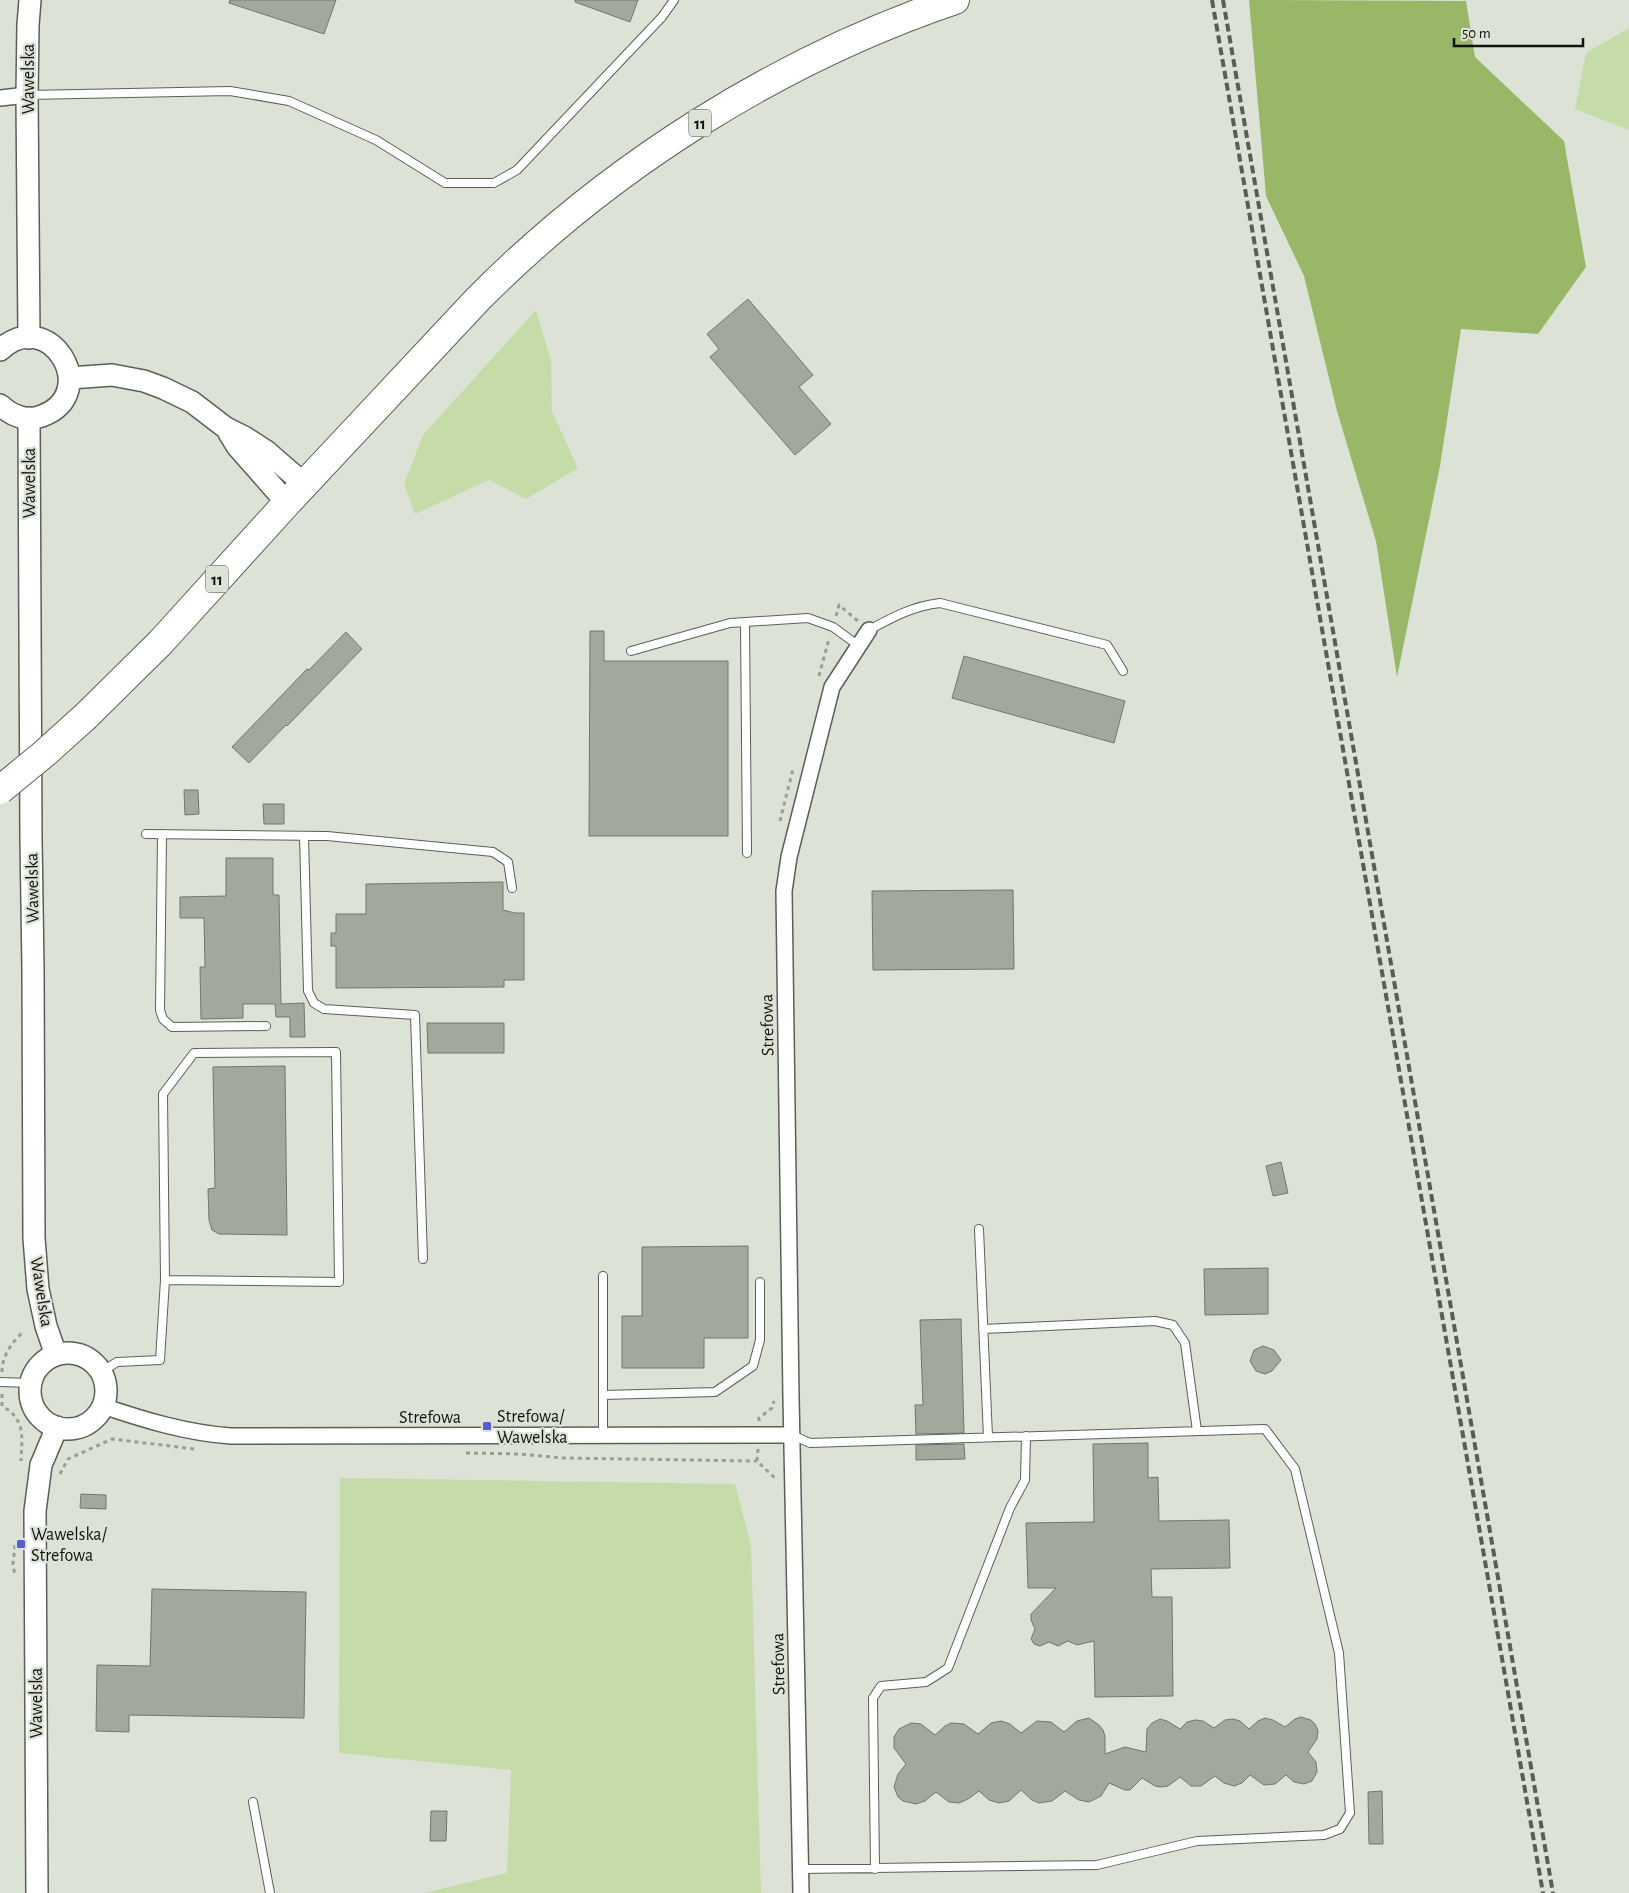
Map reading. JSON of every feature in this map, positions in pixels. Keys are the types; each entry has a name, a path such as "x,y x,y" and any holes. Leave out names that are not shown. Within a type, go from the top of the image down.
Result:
{"highway":[{"name":"11","path":"0,790 86,716 161,642 295,493 498,279 569,217 608,186 693,127 772,81 821,56 875,32 955,0"}],"street":[{"name":"Wawelska","path":"29,338 27,95 30,0"},
{"path":"0,98 27,95"},
{"path":"0,350 9,343 29,338 40,339 58,350 64,358 70,378 64,398 49,413 29,418 14,415 0,406"},
{"path":"70,378 112,375 144,381 192,402 226,428 266,451 295,493"},
{"name":"Wawelska","path":"29,418 34,1238 38,1289 46,1326 56,1355"},
{"name":"Strefowa","path":"801,1893 784,891 789,856 832,687 869,630"},
{"path":"68,1353 81,1355 92,1361 101,1372 105,1382 106,1394 103,1406 98,1414 84,1425 75,1428 57,1427 38,1414 31,1399 31,1383 37,1369 49,1358 68,1353"},
{"name":"Strefowa","path":"103,1406 132,1416 196,1432 231,1436 792,1435"},
{"name":"Wawelska","path":"36,1893 35,1511 41,1465 57,1427"}],"lane":[{"path":"27,95 230,91 289,101 376,140 445,183 494,183 517,170 662,17 674,0"},
{"path":"869,630 902,611 922,605 940,603 1107,645 1123,671"},
{"path":"631,651 730,623 808,618 833,627 859,646"},
{"path":"745,622 747,854"},
{"path":"146,834 327,836 493,852 508,862 512,888"},
{"path":"162,834 160,1010 163,1019 172,1027 266,1026"},
{"path":"304,836 308,991 314,1003 324,1009 415,1015 423,1259"},
{"path":"101,1372 117,1362 160,1360 165,1280 163,1094 194,1053 336,1052 340,1282 165,1280"},
{"path":"980,1229 988,1438"},
{"path":"603,1276 603,1435"},
{"path":"603,1395 715,1392 753,1366 760,1340 760,1282"},
{"path":"984,1329 1155,1321 1173,1326 1185,1343 1197,1431"},
{"path":"0,1382 31,1383"},
{"path":"792,1435 810,1443 1265,1429 1295,1469 1339,1653 1350,1813 1340,1829 1324,1835 1197,1841 1097,1865 801,1869"},
{"path":"875,1869 873,1698 881,1686 926,1682 948,1668 1010,1508 1025,1480 1026,1436"},
{"path":"253,1802 270,1893"}],"path":[{"path":"56,1480 68,1459 112,1439 204,1450"},
{"path":"463,1453 520,1454 562,1458 758,1461"}],"green space":[{"path":"1249,0 1466,1 1475,57 1564,141 1586,267 1538,334 1461,329 1440,466 1397,677 1376,541 1337,411 1304,276 1266,196"},
{"path":"1629,28 1629,130 1575,109 1586,53"},
{"path":"536,310 551,361 552,412 578,468 526,499 489,480 415,514 404,484 423,435"},
{"path":"340,1478 735,1484 751,1546 761,1893 424,1893 507,1873 511,1770 339,1753"}],"building":[{"path":"230,0 336,0 324,34 229,3"},
{"path":"575,0 638,0 630,22 575,2"},
{"path":"748,299 813,375 799,387 831,424 795,455 710,357 719,349 707,334"},
{"path":"590,631 604,631 604,661 728,661 728,836 589,836"},
{"path":"346,632 362,649 249,763 232,747 307,669 309,670"},
{"path":"964,656 1125,701 1114,743 952,698"},
{"path":"184,790 198,790 199,814 185,815"},
{"path":"263,804 284,804 284,824 264,824"},
{"path":"226,858 273,858 273,895 279,895 281,1004 304,1003 305,1037 290,1037 290,1017 276,1017 275,1004 243,1004 243,1018 201,1019 200,967 205,967 204,918 180,918 180,897 226,896"},
{"path":"503,882 503,910 524,913 524,980 504,980 504,987 336,988 336,946 331,946 331,933 336,933 336,914 366,914 366,884"},
{"path":"1013,890 1014,969 873,970 872,891"},
{"path":"427,1023 504,1023 504,1053 428,1053"},
{"path":"285,1066 287,1235 219,1234 212,1230 209,1220 208,1189 215,1188 213,1067"},
{"path":"1281,1162 1288,1193 1273,1196 1266,1166"},
{"path":"748,1246 748,1338 704,1338 704,1368 622,1368 622,1316 642,1316 642,1247"},
{"path":"1268,1268 1268,1314 1205,1315 1204,1269"},
{"path":"961,1319 964,1433 916,1434 915,1405 923,1405 920,1320"},
{"path":"1263,1346 1274,1350 1281,1360 1272,1371 1265,1374 1256,1371 1250,1361 1254,1350"},
{"path":"1148,1443 1148,1478 1158,1477 1159,1521 1229,1520 1230,1568 1151,1569 1152,1597 1172,1597 1173,1696 1095,1697 1094,1641 1077,1645 1068,1641 1058,1646 1049,1642 1040,1646 1034,1644 1031,1639 1035,1629 1031,1620 1031,1614 1056,1588 1028,1588 1026,1523 1094,1522 1093,1444"},
{"path":"964,1444 965,1459 916,1460 916,1445"},
{"path":"81,1494 106,1495 106,1509 80,1508"},
{"path":"152,1589 306,1592 304,1718 129,1715 129,1732 96,1731 97,1665 150,1666"},
{"path":"1301,1717 1311,1720 1318,1731 1317,1739 1308,1752 1316,1762 1317,1772 1312,1781 1304,1784 1294,1782 1286,1775 1275,1784 1264,1785 1250,1775 1242,1783 1234,1786 1224,1783 1215,1776 1201,1786 1191,1786 1180,1777 1168,1786 1161,1787 1155,1786 1142,1778 1130,1790 1125,1790 1109,1783 1101,1796 1089,1802 1079,1800 1065,1791 1052,1801 1039,1803 1032,1800 1021,1790 1009,1801 999,1803 989,1800 979,1791 959,1803 949,1802 936,1792 925,1801 916,1804 903,1801 898,1797 894,1787 898,1774 906,1764 894,1748 894,1737 899,1729 911,1723 921,1724 935,1735 951,1723 964,1724 978,1734 991,1723 1001,1721 1010,1724 1021,1733 1037,1721 1051,1722 1064,1732 1077,1721 1089,1718 1103,1730 1105,1754 1125,1747 1146,1752 1147,1729 1152,1723 1160,1719 1180,1729 1187,1722 1195,1720 1203,1721 1214,1728 1225,1720 1233,1719 1240,1721 1249,1729 1265,1718 1285,1727"},
{"path":"1382,1791 1383,1844 1369,1844 1368,1792"},
{"path":"431,1811 447,1811 446,1841 430,1841"}],"railway":[{"path":"1212,0 1543,1893"},
{"path":"1223,0 1553,1893"}],"place":[{"name":"Strefowa/ Wawelska","path":"487,1426"},
{"name":"Wawelska/ Strefowa","path":"21,1544"}]}
